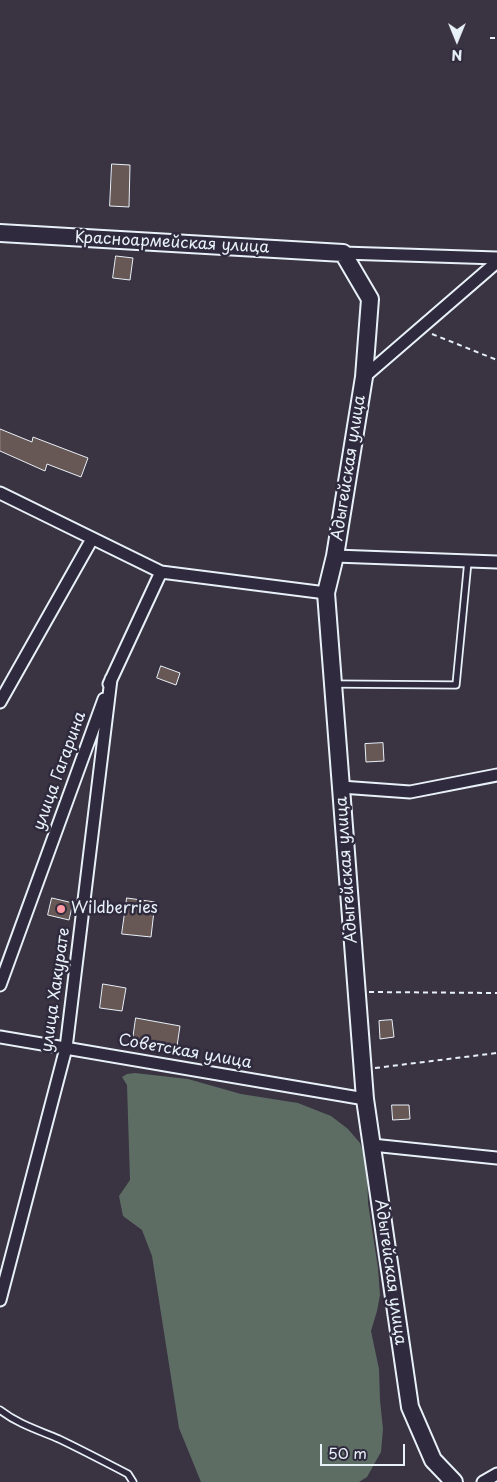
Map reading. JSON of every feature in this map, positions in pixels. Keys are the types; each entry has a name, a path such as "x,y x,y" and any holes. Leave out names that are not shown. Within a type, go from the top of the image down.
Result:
{"main road":[{"name":"Красноармейская улица","path":"0,234 343,253"},
{"name":"Адыгейская улица","path":"343,253 370,299 364,378 335,556 326,593 362,1069 410,1407 433,1460 454,1482"}],"street":[{"path":"343,253 497,258"},
{"path":"364,378 497,262"},
{"path":"0,493 162,572 326,593"},
{"path":"0,702 92,539"},
{"path":"335,556 497,562"},
{"name":"улица Гагарина","path":"0,985 111,679 162,572"},
{"name":"улица Хакурате","path":"0,1300 66,1048 111,679"},
{"path":"341,787 410,792 497,775"},
{"name":"Советская улица","path":"0,1037 365,1099"},
{"path":"372,1146 497,1158"},
{"path":"482,1482 497,1474"}],"lane":[{"path":"333,684 456,684 468,561"},
{"path":"0,1410 29,1428 57,1438 128,1474 132,1482"}],"path":[{"path":"490,38 497,38"},
{"path":"421,329 497,360"},
{"path":"356,992 497,993"},
{"path":"362,1069 497,1053"}],"green space":[{"path":"135,1073 188,1079 241,1094 298,1103 331,1116 348,1129 360,1143 367,1164 368,1203 378,1268 380,1295 371,1331 379,1369 383,1429 381,1452 367,1477 359,1482 201,1482 179,1428 152,1256 142,1230 123,1216 119,1196 130,1180 127,1085 122,1077"}],"building":[{"path":"112,164 130,165 129,207 110,206"},
{"path":"116,256 133,258 130,280 113,278"},
{"path":"0,429 32,442 33,437 88,458 81,477 47,464 45,471 0,451"},
{"path":"161,666 180,673 176,685 157,678"},
{"path":"383,743 384,761 366,762 365,744"},
{"name":"Wildberries","path":"52,898 73,903 69,920 48,915"},
{"path":"127,898 155,902 151,937 122,934"},
{"path":"103,984 126,988 122,1011 100,1008"},
{"path":"136,1018 180,1026 177,1046 133,1039"},
{"path":"392,1020 394,1037 380,1039 379,1021"},
{"path":"392,1105 409,1105 410,1119 393,1120"}],"place":[{"name":"Wildberries","path":"61,909"}]}
